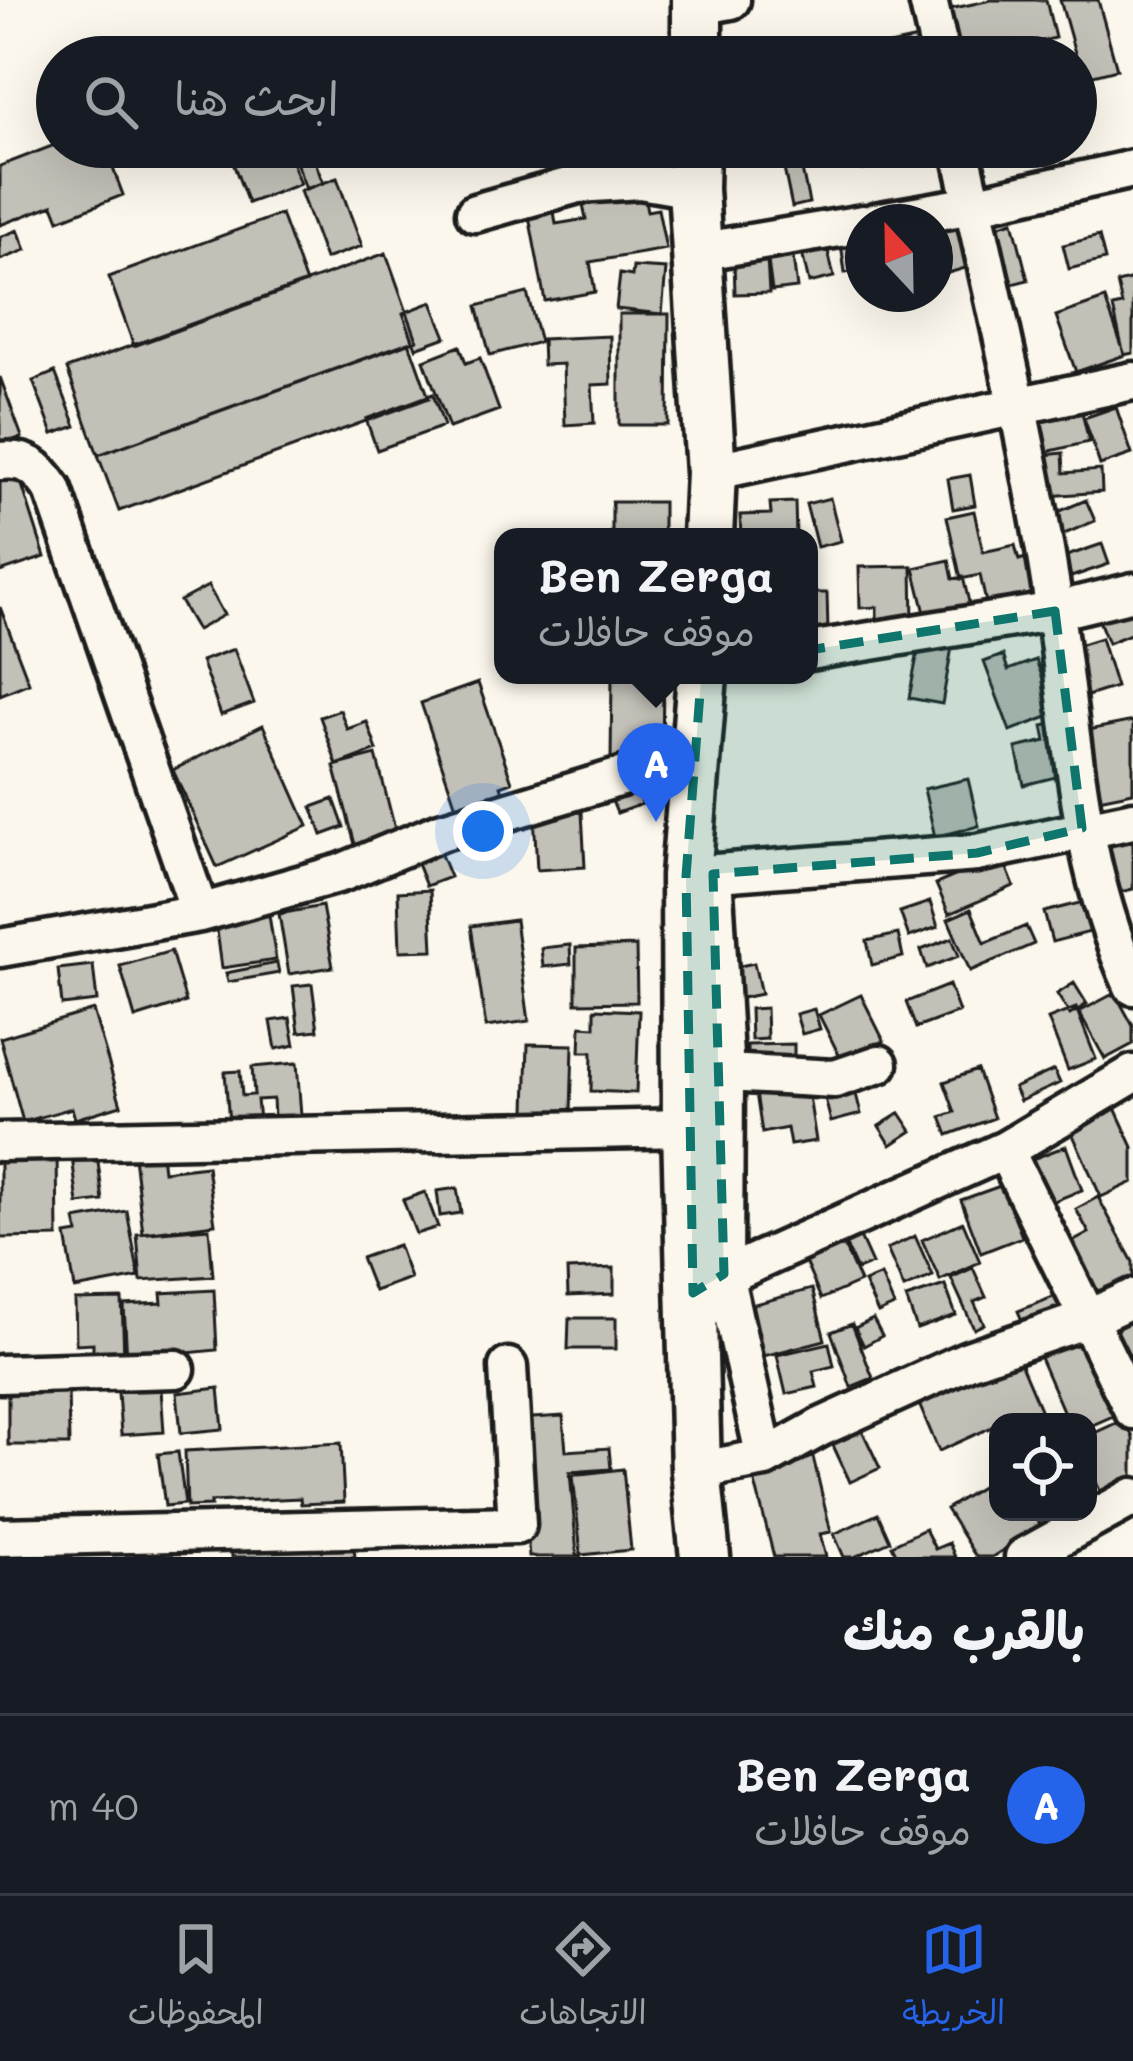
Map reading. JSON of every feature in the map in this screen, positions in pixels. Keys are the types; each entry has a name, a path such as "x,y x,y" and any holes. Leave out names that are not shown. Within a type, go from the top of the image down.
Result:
{"main road":[{"path":"702,36 709,2"},
{"path":"694,168 711,472 708,528"},
{"path":"702,684 700,875 687,1128 709,1283 696,1472 705,1557"}],"street":[{"path":"928,0 936,36"},
{"path":"476,213 578,184 640,180 694,168"},
{"path":"965,168 1018,405 1055,611 1082,828 1113,942 1133,986"},
{"path":"953,208 1133,170"},
{"path":"698,252 845,227"},
{"path":"711,472 1133,381"},
{"path":"0,461 16,459 35,466 53,490 200,913"},
{"path":"818,650 1055,611 1133,592"},
{"path":"0,948 200,913 341,873 440,832 698,754"},
{"path":"765,1458 709,1283 725,1073 700,875 976,853 1133,820"},
{"path":"725,1073 835,1078 879,1064"},
{"path":"709,1283 1005,1150 1133,1074"},
{"path":"0,1142 687,1128"},
{"path":"1005,1150 1133,1410"},
{"path":"696,1472 765,1458 821,1426 968,1360 1133,1298"},
{"path":"0,1537 517,1525 508,1367"},
{"path":"0,1374 176,1369"},
{"path":"1024,1557 1133,1497"}],"highlighted area":[{"path":"1055,611 1082,828 977,853 713,874 724,1274 693,1293 686,876 702,667"}],"building":[{"path":"991,0 1046,0 1055,36 956,36 950,9"},
{"path":"1060,0 1098,0 1117,69 1097,74 1097,36 1070,36"},
{"path":"36,152 36,168 113,168 123,195 59,220 53,205 0,225 0,166"},
{"path":"235,168 294,168 300,184 248,203"},
{"path":"298,168 318,168 323,183 306,189"},
{"path":"614,168 668,168 668,176 614,174"},
{"path":"784,168 802,168 809,203 792,207"},
{"path":"337,178 362,246 325,259 300,191"},
{"path":"643,190 647,211 658,209 666,249 590,262 595,292 545,301 529,216 554,211 556,224 586,219 582,200"},
{"path":"281,214 306,283 134,346 109,277"},
{"path":"1013,221 1028,280 1012,284 997,226"},
{"path":"969,222 982,263 953,272 953,227"},
{"path":"18,230 26,250 0,260 0,237"},
{"path":"1099,236 1105,260 1069,269 1063,245"},
{"path":"825,238 834,277 809,283 800,244"},
{"path":"386,253 417,340 98,455 67,369"},
{"path":"793,257 797,288 772,291 768,261"},
{"path":"767,259 769,293 735,294 734,260"},
{"path":"633,267 666,269 662,314 616,309 620,274 632,276"},
{"path":"1133,279 1133,353 1124,355 1113,307 1122,305 1117,283"},
{"path":"527,293 540,342 490,355 477,306"},
{"path":"1105,299 1125,355 1076,372 1056,316"},
{"path":"432,302 446,337 416,348 403,313"},
{"path":"619,314 669,314 668,425 619,425"},
{"path":"610,336 611,384 592,385 594,423 565,425 563,364 543,365 542,339"},
{"path":"409,342 429,398 119,511 98,455"},
{"path":"460,346 466,363 480,358 499,410 449,428 424,360"},
{"path":"55,372 76,426 53,434 33,381"},
{"path":"0,377 22,437 0,445"},
{"path":"433,394 444,426 377,450 366,419"},
{"path":"1080,404 1089,442 1038,454 1029,416"},
{"path":"1116,407 1132,454 1100,465 1084,418"},
{"path":"1063,453 1064,473 1101,470 1102,492 1048,496 1045,455"},
{"path":"16,466 45,557 0,572 0,472"},
{"path":"970,475 975,505 953,509 948,479"},
{"path":"830,498 841,541 818,547 818,528 812,528 806,504"},
{"path":"1086,500 1095,521 1062,535 1053,514"},
{"path":"612,502 663,502 663,528 612,528"},
{"path":"795,502 796,528 741,528 740,515 771,514 770,503"},
{"path":"974,511 983,552 1015,545 1019,560 1029,557 1038,597 987,607 980,575 961,579 947,517"},
{"path":"1102,544 1109,564 1071,577 1064,557"},
{"path":"949,560 953,579 963,577 972,615 928,625 914,568"},
{"path":"912,566 913,623 877,624 877,607 860,608 859,567"},
{"path":"208,586 224,615 197,630 180,601"},
{"path":"818,593 827,593 828,632 818,633"},
{"path":"1133,605 1133,633 1108,643 1098,618"},
{"path":"0,607 29,683 0,695"},
{"path":"1101,638 1116,687 1084,697 1069,648"},
{"path":"920,641 952,647 942,704 909,698"},
{"path":"234,649 254,703 221,715 201,661"},
{"path":"1003,655 1008,670 1036,660 1056,714 1010,731 984,662"},
{"path":"478,683 512,782 501,786 506,800 459,815 421,703"},
{"path":"612,684 663,684 662,761 611,761"},
{"path":"340,710 347,729 367,722 377,750 337,765 320,717"},
{"path":"1133,721 1133,792 1094,800 1079,732"},
{"path":"1057,723 1068,774 1024,785 1016,748 1046,741 1043,726"},
{"path":"263,725 308,826 217,867 173,770"},
{"path":"376,755 398,841 357,852 334,766"},
{"path":"968,779 979,826 935,837 924,789"},
{"path":"636,786 642,804 617,813 610,796"},
{"path":"334,799 344,827 322,835 312,807"},
{"path":"582,812 585,867 537,870 534,814"},
{"path":"1133,829 1133,889 1108,895 1094,839"},
{"path":"435,840 450,877 426,886 411,849"},
{"path":"1002,856 1014,886 949,914 936,884"},
{"path":"430,890 433,950 400,951 398,892"},
{"path":"1087,901 1094,931 1052,942 1044,912"},
{"path":"930,902 938,927 909,937 900,912"},
{"path":"322,906 333,967 289,974 279,914"},
{"path":"971,909 985,943 1026,926 1034,944 970,971 948,919"},
{"path":"269,915 276,960 222,968 216,923"},
{"path":"515,920 529,1021 486,1027 471,926"},
{"path":"898,934 903,957 872,965 867,941"},
{"path":"952,938 959,956 927,968 921,950"},
{"path":"570,945 571,964 543,967 541,948"},
{"path":"636,946 637,1002 576,1003 576,948"},
{"path":"171,951 186,1002 135,1018 120,966"},
{"path":"277,963 279,973 228,982 226,973"},
{"path":"754,963 761,994 732,1000 726,969"},
{"path":"93,965 97,1001 62,1005 58,969"},
{"path":"1074,983 1087,1004 1070,1015 1057,994"},
{"path":"312,984 318,1030 299,1032 293,986"},
{"path":"949,985 959,1012 916,1028 906,1002"},
{"path":"1115,993 1133,1026 1133,1044 1105,1059 1079,1012"},
{"path":"861,995 884,1041 842,1061 819,1015"},
{"path":"766,1008 767,1039 751,1040 750,1009"},
{"path":"1076,1008 1096,1059 1068,1070 1048,1019"},
{"path":"595,1009 639,1011 636,1093 591,1091 592,1052 580,1052 581,1026 595,1027"},
{"path":"814,1009 820,1029 802,1034 796,1014"},
{"path":"93,1010 121,1105 75,1119 72,1108 23,1122 0,1038"},
{"path":"290,1018 295,1045 276,1049 271,1021"},
{"path":"528,1044 573,1045 571,1113 526,1111"},
{"path":"794,1044 794,1070 747,1070 747,1045"},
{"path":"297,1063 301,1115 274,1117 273,1099 257,1100 259,1121 229,1123 225,1072 240,1071 242,1096 254,1095 252,1067"},
{"path":"977,1070 994,1118 948,1135 941,1117 955,1112 944,1082"},
{"path":"1054,1070 1060,1083 1020,1101 1014,1088"},
{"path":"806,1077 816,1141 790,1145 787,1128 762,1133 755,1086"},
{"path":"854,1086 861,1114 831,1122 824,1094"},
{"path":"1109,1095 1133,1147 1133,1182 1101,1197 1064,1115"},
{"path":"900,1113 912,1131 891,1145 879,1126"},
{"path":"160,1145 163,1171 207,1166 215,1224 143,1233 133,1148"},
{"path":"1066,1146 1082,1190 1039,1207 1022,1163"},
{"path":"57,1153 58,1237 0,1238 0,1154"},
{"path":"97,1154 103,1201 78,1204 72,1157"},
{"path":"1003,1185 1022,1237 981,1253 961,1200"},
{"path":"457,1188 461,1213 440,1216 437,1191"},
{"path":"425,1192 438,1227 416,1234 403,1200"},
{"path":"1098,1197 1133,1262 1133,1289 1096,1308 1065,1246 1089,1233 1076,1209"},
{"path":"127,1211 139,1277 75,1289 66,1235 78,1233 75,1220"},
{"path":"963,1222 980,1262 940,1280 922,1240"},
{"path":"854,1224 872,1264 857,1270 839,1230"},
{"path":"209,1228 213,1276 141,1281 137,1234"},
{"path":"837,1231 860,1282 821,1299 799,1248"},
{"path":"915,1236 933,1276 904,1288 887,1249"},
{"path":"398,1245 410,1278 374,1291 361,1258"},
{"path":"614,1268 614,1294 568,1296 567,1270"},
{"path":"973,1268 986,1297 974,1302 984,1324 974,1329 951,1278"},
{"path":"881,1275 894,1306 878,1313 864,1282"},
{"path":"945,1285 956,1315 917,1329 906,1298"},
{"path":"812,1289 825,1340 760,1357 747,1306"},
{"path":"214,1290 217,1350 127,1359 124,1305 162,1303 161,1293"},
{"path":"1058,1295 1067,1316 1027,1332 1018,1311"},
{"path":"122,1299 124,1358 93,1359 93,1343 76,1344 75,1300"},
{"path":"1133,1312 1133,1395 1125,1354 1111,1322"},
{"path":"569,1318 616,1318 616,1349 568,1349"},
{"path":"873,1319 882,1336 864,1346 855,1328"},
{"path":"852,1324 873,1378 851,1387 831,1332"},
{"path":"1088,1331 1124,1411 1097,1423 1097,1413 1064,1413 1038,1353"},
{"path":"829,1343 834,1366 813,1371 817,1387 786,1394 777,1355"},
{"path":"1016,1353 1042,1413 989,1413 989,1428 939,1451 916,1397"},
{"path":"160,1375 164,1432 121,1435 117,1378"},
{"path":"68,1382 69,1445 8,1445 8,1383"},
{"path":"219,1388 223,1429 181,1433 177,1393"},
{"path":"563,1416 566,1451 609,1448 611,1469 570,1472 577,1555 582,1557 529,1557 518,1419"},
{"path":"1125,1419 1133,1438 1133,1479 1101,1493 1097,1484 1097,1432"},
{"path":"861,1428 880,1468 850,1482 831,1441"},
{"path":"341,1443 344,1502 301,1504 300,1498 187,1507 185,1451"},
{"path":"178,1452 185,1504 165,1506 158,1454"},
{"path":"813,1457 831,1532 820,1534 826,1557 774,1557 752,1471"},
{"path":"623,1469 631,1550 581,1555 573,1475"},
{"path":"989,1482 989,1521 1038,1521 1041,1526 992,1557 976,1557 946,1509"},
{"path":"878,1514 890,1541 844,1557 834,1534"},
{"path":"925,1529 935,1549 949,1543 955,1557 898,1557 892,1545"},
{"path":"231,1534 353,1537 355,1557 232,1557"}],"place":[{"name":"Ben Zerga","path":"656,822"}]}
